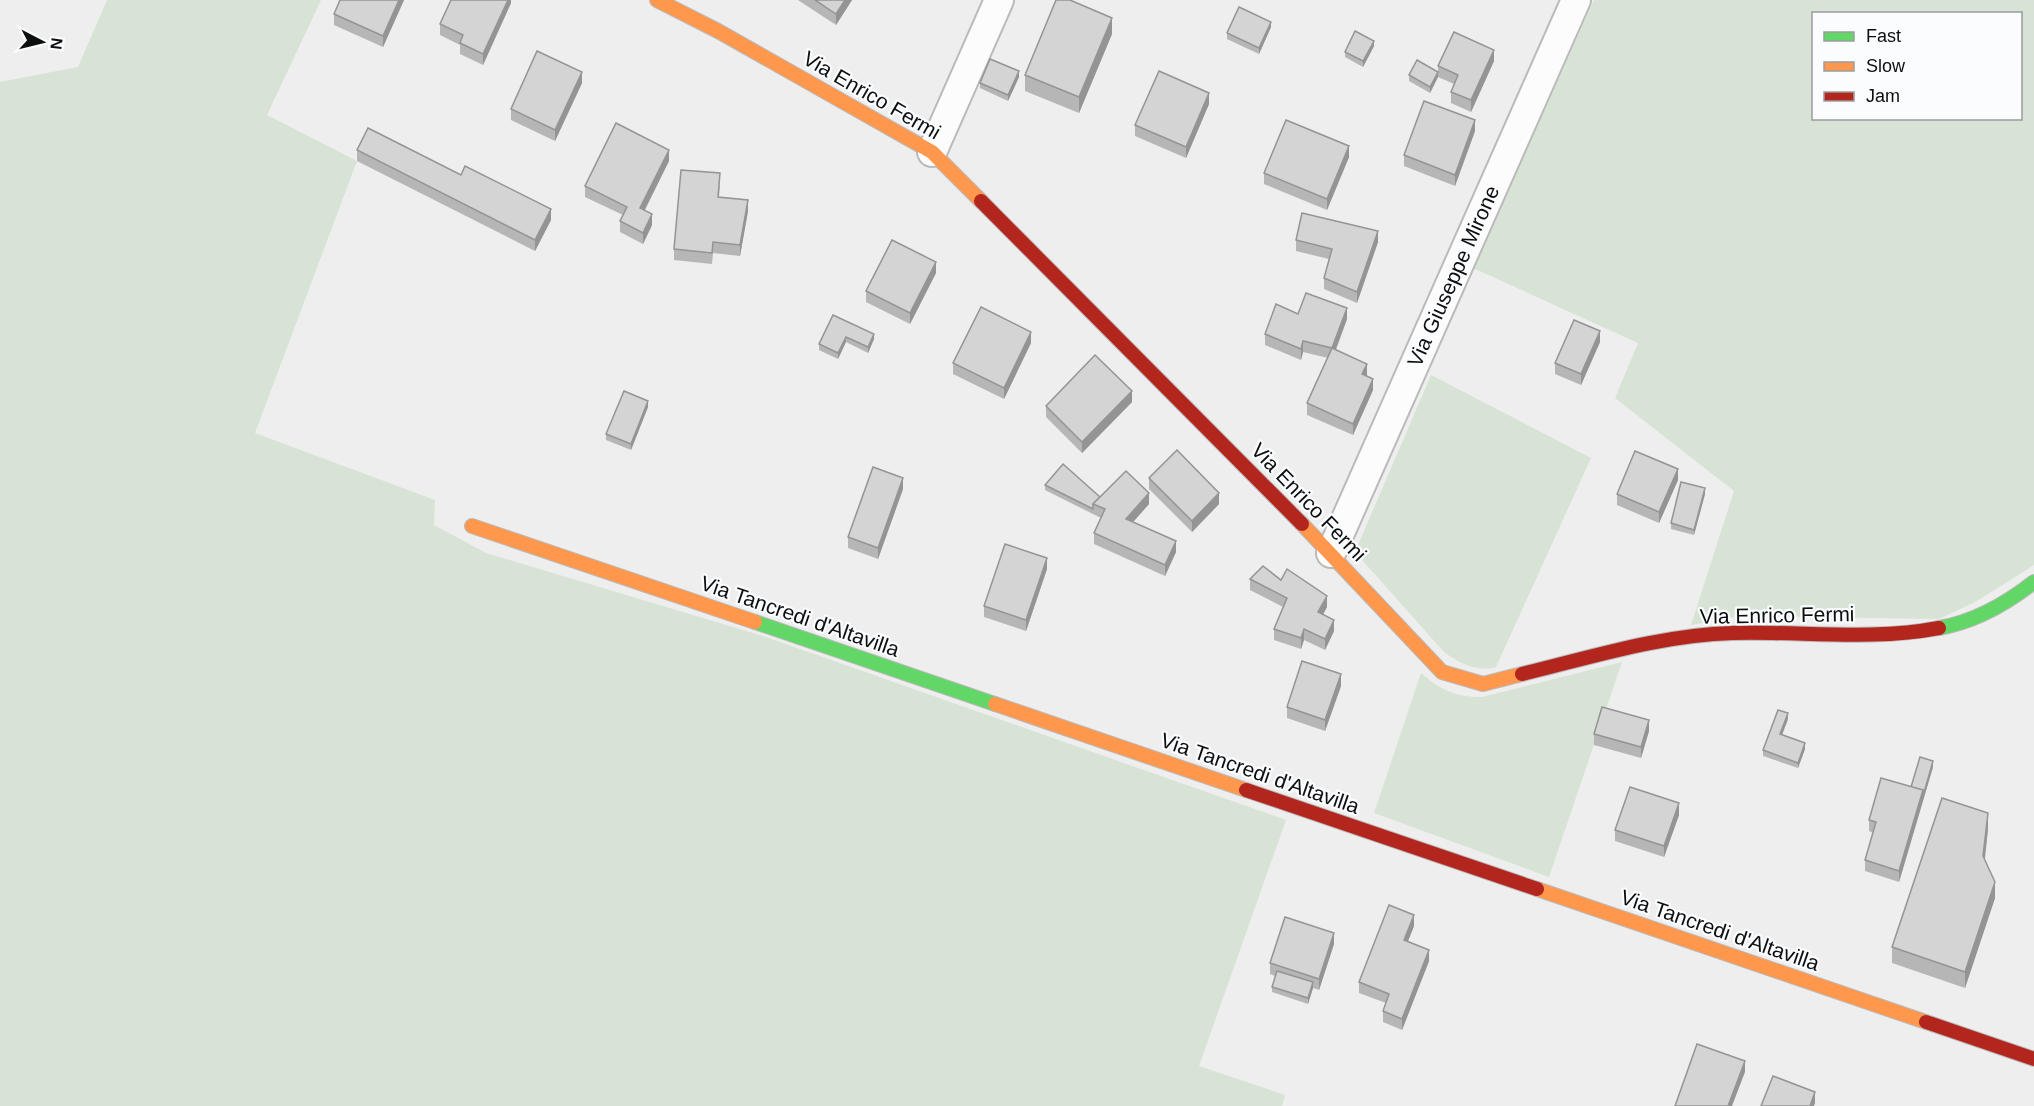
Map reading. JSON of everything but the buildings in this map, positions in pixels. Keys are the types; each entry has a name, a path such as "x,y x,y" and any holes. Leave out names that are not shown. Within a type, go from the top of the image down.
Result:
{"street":[{"name":"Via Enrico Fermi","path":"657,0 718,31 932,152 1330,553 1442,672 1483,684 1660,640 1756,632 1902,635 1942,628 1972,619 2013,598 2034,582"},
{"path":"932,152 999,0"},
{"name":"Via Giuseppe Mirone","path":"1330,553 1576,0"},
{"name":"Via Tancredi d'Altavilla","path":"472,526 2034,1059"}],"green space":[{"path":"107,0 321,0 267,115 357,161 255,433 435,500 434,525 486,553 763,636 1286,820 1199,1066 1285,1095 1282,1106 0,1106 0,82 78,67"},
{"path":"1594,0 2034,0 2034,565 1977,601 1939,619 1741,616 1691,625 1734,491 1615,398 1638,343 1473,268"},
{"path":"1431,375 1591,458 1496,667 1475,668 1444,652 1355,552"},
{"path":"1622,662 1549,877 1374,813 1421,673 1449,691 1464,696 1482,697"}],"traffic: fast":[{"path":"1939,628 1977,617 2012,598 2034,582"},
{"path":"755,622 995,704"}],"traffic: slow":[{"path":"657,0 718,31 932,152 981,201"},
{"path":"1302,524 1442,672 1483,684 1522,674"},
{"path":"472,526 755,622"},
{"path":"995,704 1246,790"},
{"path":"1537,889 1926,1022"}],"traffic: jam":[{"path":"981,201 1302,524"},
{"path":"1522,674 1653,642 1706,635 1733,633 1862,635 1939,628"},
{"path":"1246,790 1537,889"},
{"path":"1926,1022 2034,1059"}]}
